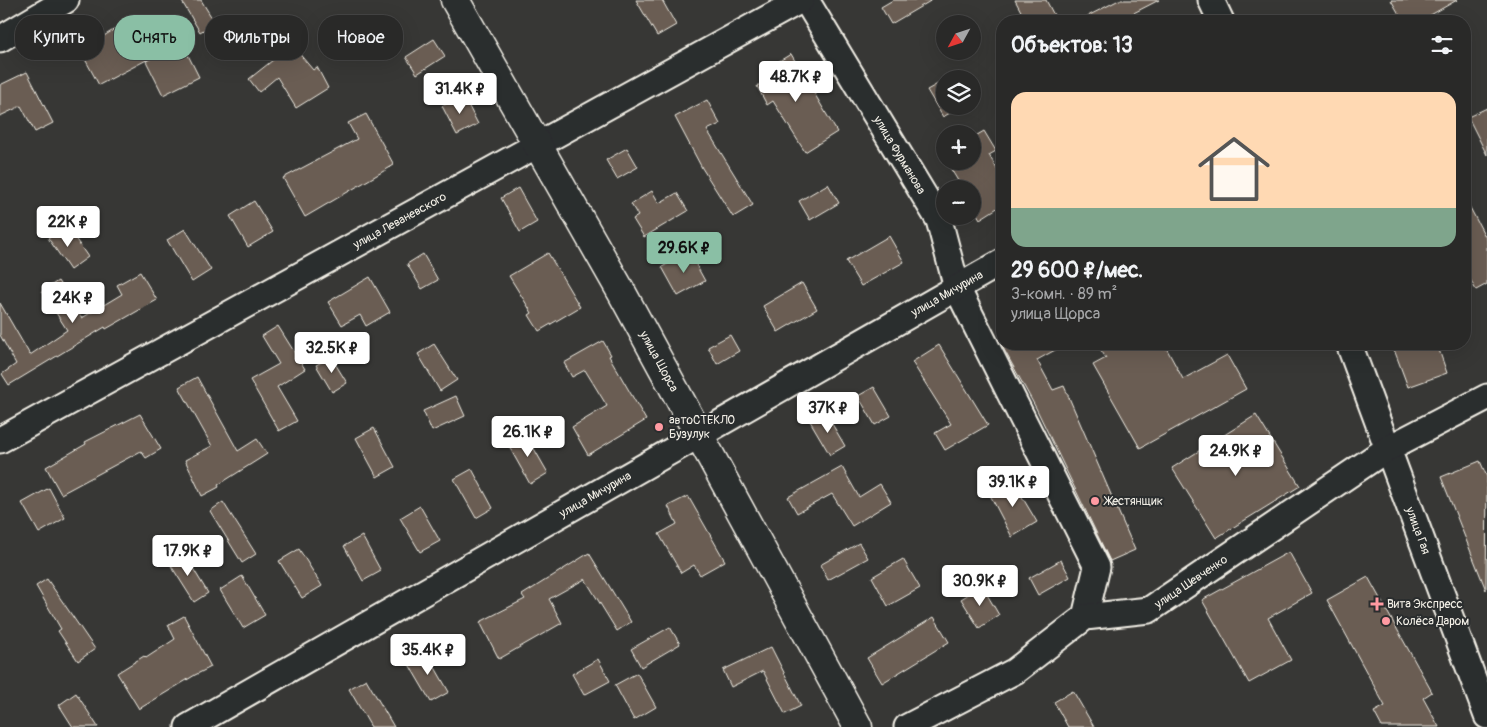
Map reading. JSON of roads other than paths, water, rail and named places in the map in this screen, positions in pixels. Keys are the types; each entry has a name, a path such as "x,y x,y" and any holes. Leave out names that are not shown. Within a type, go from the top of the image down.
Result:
{"main road":[{"name":"улица Щорса","path":"455,0 699,435 858,727"}],"street":[{"path":"0,39 66,0"},
{"name":"улица Леваневского","path":"0,440 801,0"},
{"name":"улица Фурманова","path":"806,0 939,220 957,288 1098,567 1085,617"},
{"path":"1211,0 1218,15"},
{"name":"улица Мичурина","path":"188,727 996,265"},
{"name":"улица Гая","path":"1351,350 1386,449 1487,716"},
{"name":"улица Шевченко","path":"1085,617 1149,610 1386,449 1487,396"},
{"path":"907,727 1016,671 1085,617"}],"place":[{"name":"автоСТЕКЛО Бузулук","path":"659,427"},
{"name":"Жестянщик","path":"1095,501"},
{"name":"Вита Экспресс","path":"1377,604"},
{"name":"Колёса Даром","path":"1386,621"}]}
